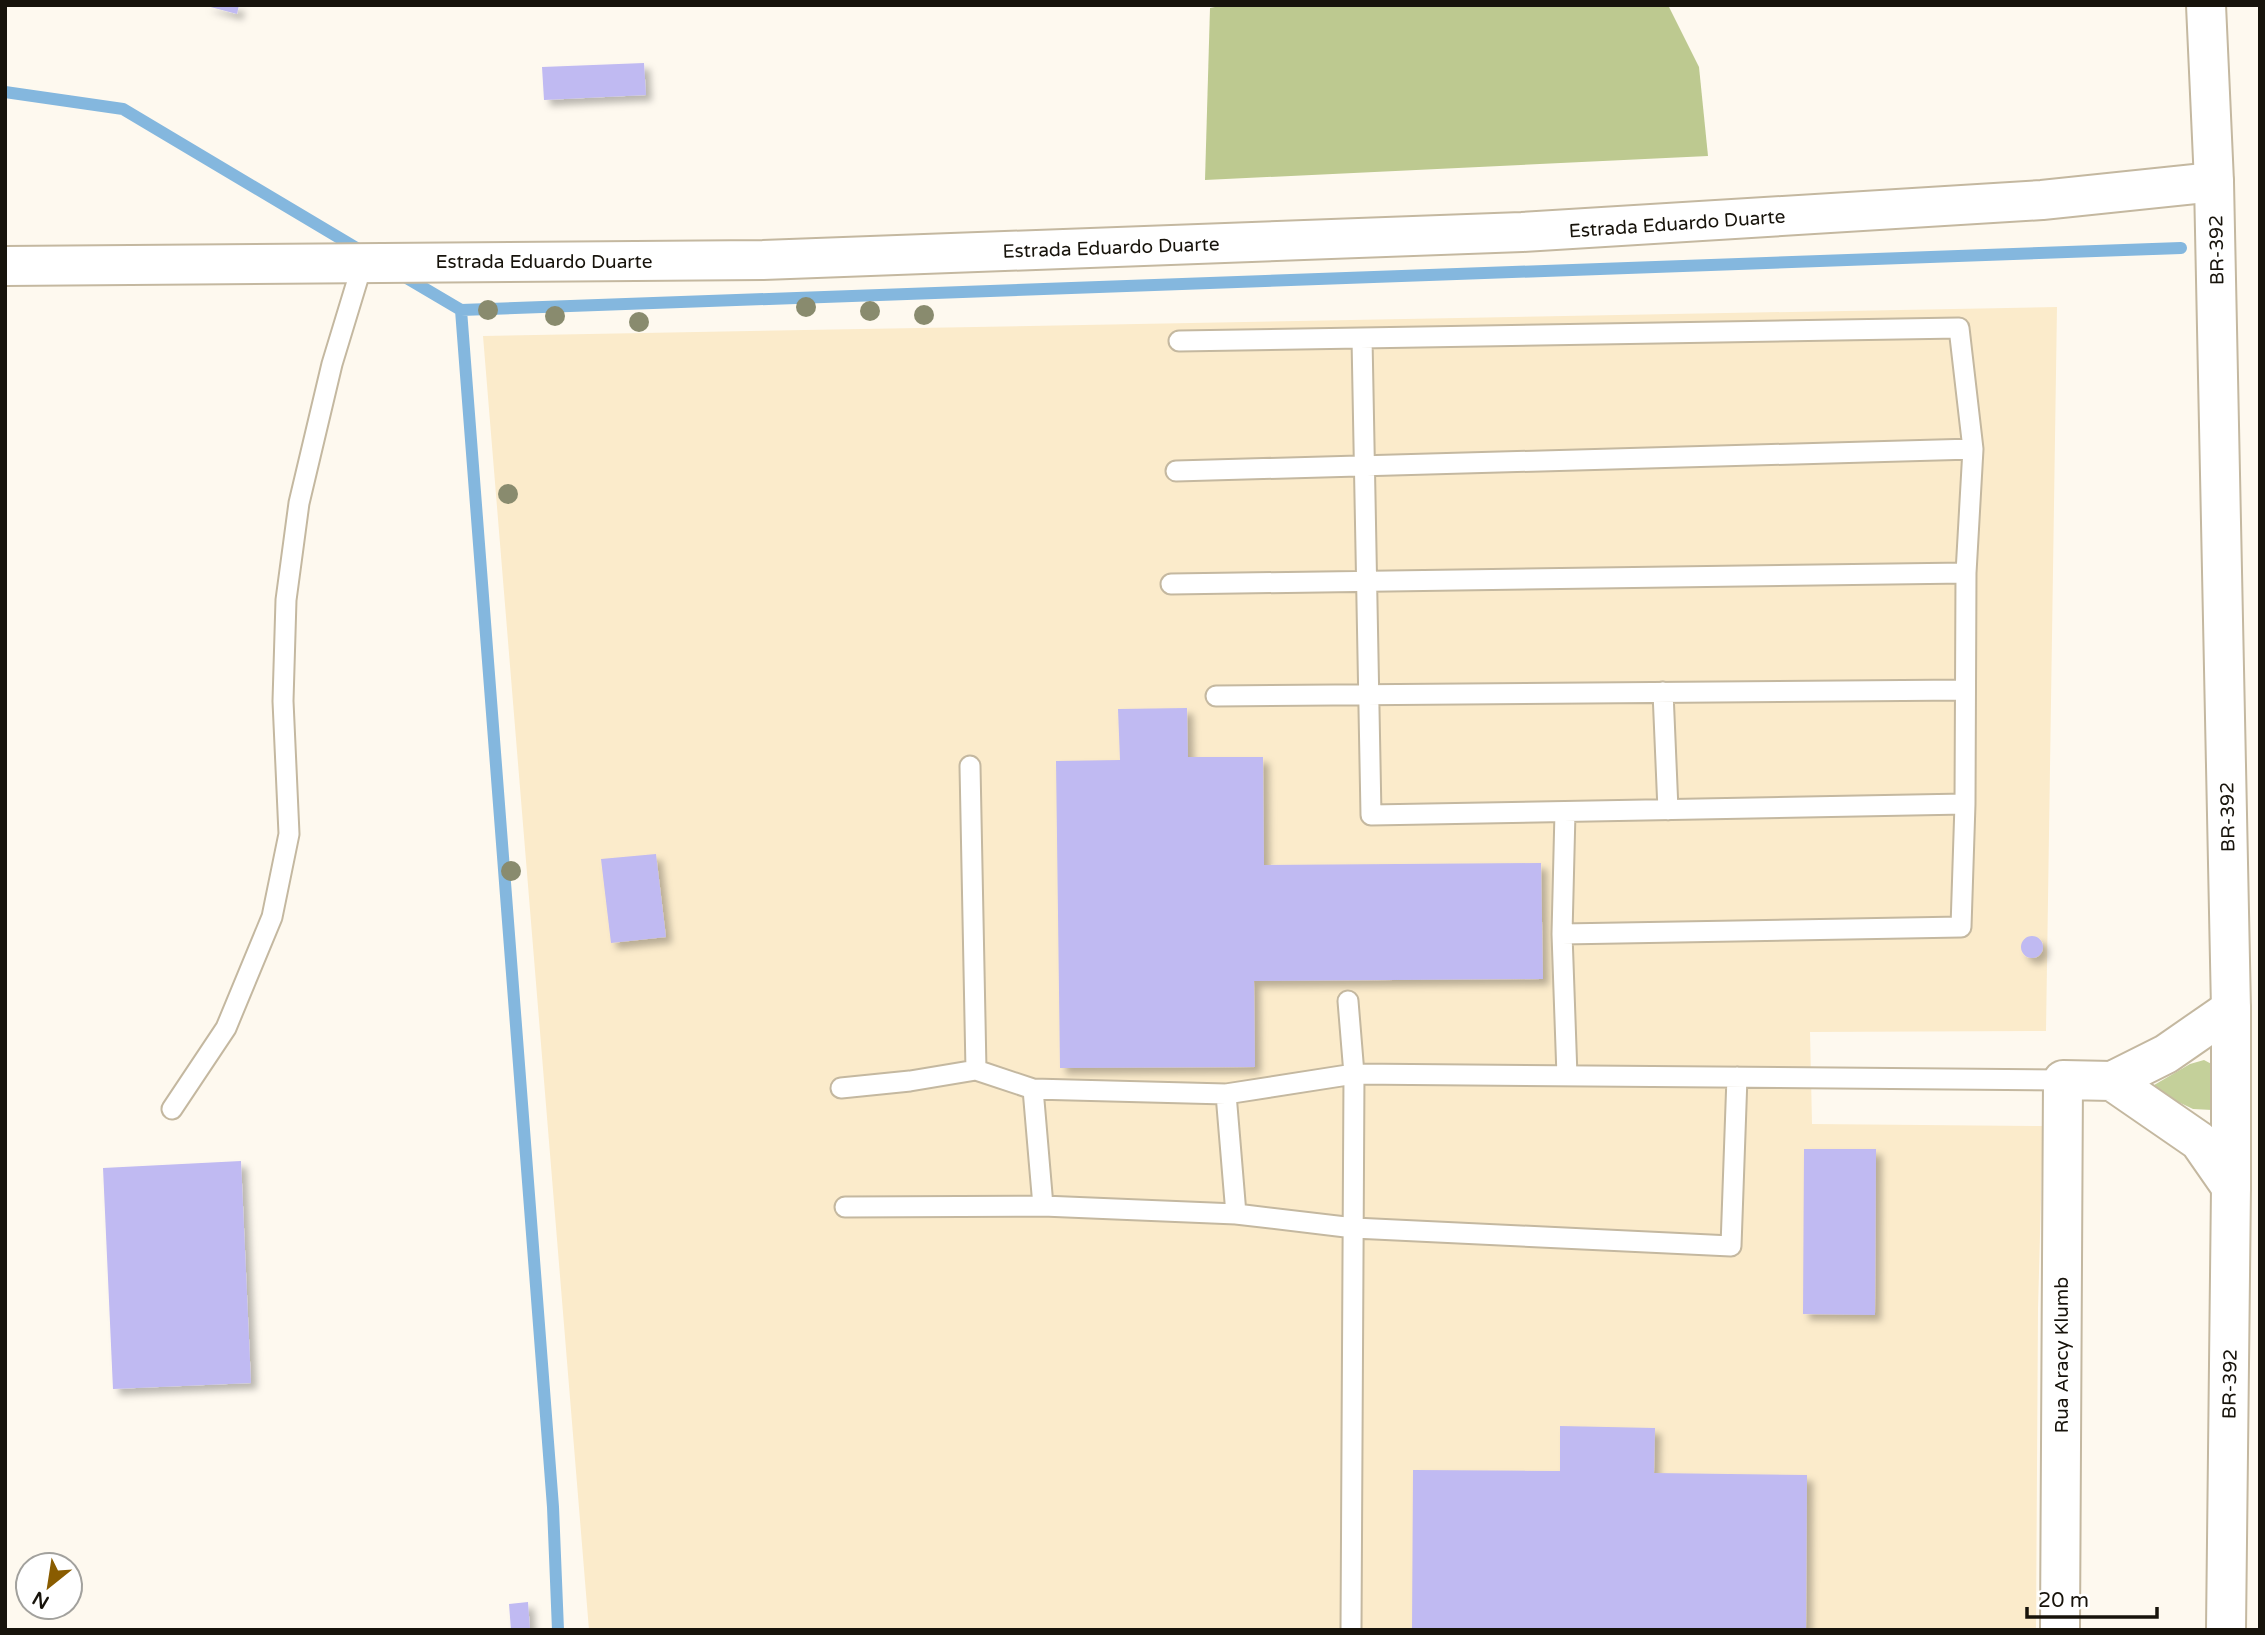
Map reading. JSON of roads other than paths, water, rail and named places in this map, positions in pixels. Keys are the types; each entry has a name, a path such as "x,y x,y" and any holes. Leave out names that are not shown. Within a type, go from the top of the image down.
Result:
{"main road":[{"name":"BR-392","path":"2206,5 2214,182 2231,1009 2226,1630"},
{"name":"Estrada Eduardo Duarte","path":"5,266 763,260 1522,232 2042,200 2214,182"},
{"path":"2063,1080 2112,1081 2166,1054 2231,1009"},
{"name":"Rua Aracy Klumb","path":"2060,1630 2063,1080"},
{"path":"2112,1081 2199,1141 2231,1187"}],"lane":[{"path":"172,1109 226,1028 272,917 289,834 283,701 286,600 299,503 332,364 363,262"},
{"path":"1179,341 1959,328 1973,449 1966,573 1965,804 1961,927 1562,934"},
{"path":"1362,338 1371,815 1965,804"},
{"path":"1176,471 1973,449"},
{"path":"1171,584 1966,573"},
{"path":"1216,696 1965,690"},
{"path":"1663,692 1668,810"},
{"path":"970,766 976,1070"},
{"path":"1565,812 1562,934 1567,1076"},
{"path":"1348,1001 1354,1074 1351,1630"},
{"path":"841,1088 910,1081 976,1070 1033,1089 1226,1094 1354,1074 2063,1080"},
{"path":"845,1207 1044,1206 1236,1214 1354,1228 1731,1246 1737,1077"},
{"path":"1033,1089 1044,1206"},
{"path":"1226,1094 1236,1214"}],"waterway":[{"path":"5,92 123,109 363,252"},
{"path":"400,274 461,310 2181,248"},
{"path":"461,310 553,1507 558,1630"}]}
